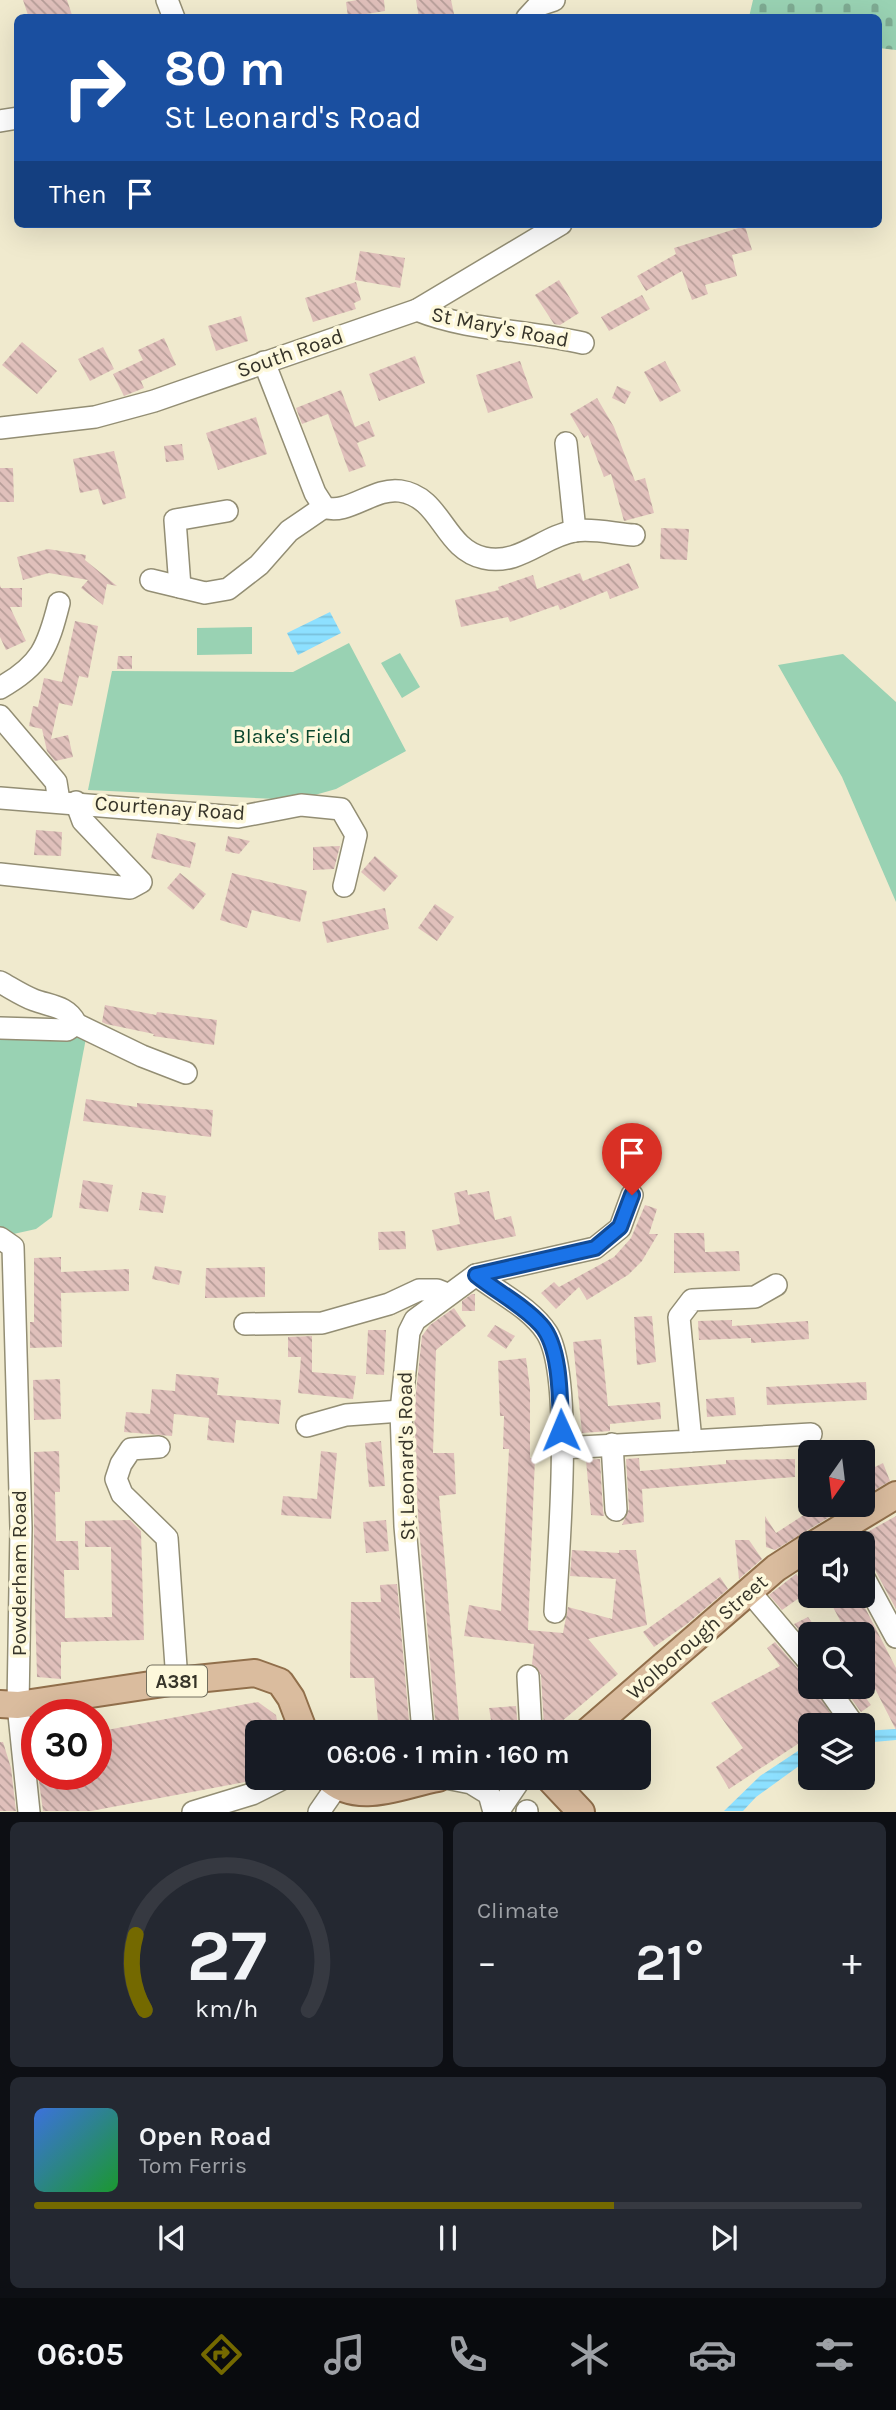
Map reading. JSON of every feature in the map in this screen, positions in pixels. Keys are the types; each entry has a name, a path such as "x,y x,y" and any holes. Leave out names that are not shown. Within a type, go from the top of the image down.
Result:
{"main road":[{"name":"Wolborough Street","path":"848,1531 896,1495"},
{"name":"Wolborough Street","path":"603,1720 749,1591 798,1555"},
{"name":"A381","path":"9,1704 255,1673 280,1682 291,1698 299,1720"},
{"path":"349,1790 385,1790"}],"street":[{"path":"531,14 539,5 554,0"},
{"name":"South Road","path":"0,428 95,417 154,401 416,310 554,228"},
{"name":"St Mary's Road","path":"416,310 440,319 539,333 583,343"},
{"path":"264,362 315,494 324,507"},
{"path":"566,443 575,531"},
{"path":"151,580 205,593 228,589 259,565 289,531 324,507 338,508 387,490 408,492 431,507 454,542 463,550 494,559 521,554 575,531 634,535"},
{"path":"180,587 175,520 227,510"},
{"path":"0,688 22,676 49,644 59,603"},
{"path":"0,716 56,782 83,821 141,882 130,888 0,874"},
{"name":"Courtenay Road","path":"0,798 68,801 238,817 301,805 341,809 356,835 344,886"},
{"path":"0,982 33,1000 55,1005 72,1015 76,1024 186,1073"},
{"path":"0,1028 67,1030 76,1024"},
{"name":"St Leonard's Road","path":"422,1720 405,1526 401,1411 409,1332 415,1320 476,1275 595,1248 620,1227 632,1195"},
{"name":"Powderham Road","path":"0,1238 13,1247 21,1528 9,1704"},
{"path":"476,1275 521,1308 549,1337 560,1392 562,1448 555,1612"},
{"path":"691,1441 679,1317 692,1300 755,1297 776,1286"},
{"path":"245,1324 321,1323 389,1304 419,1290 437,1290 447,1294"},
{"path":"307,1426 346,1415 401,1411"},
{"path":"562,1448 811,1434"},
{"path":"612,1444 615,1510"},
{"path":"159,1447 131,1449 121,1464 116,1479 122,1494 167,1538 177,1681"},
{"path":"749,1591 798,1649"},
{"path":"875,1598 896,1637"},
{"path":"528,1676 530,1720"},
{"path":"9,1704 29,1811"},
{"path":"193,1811 253,1803 269,1790"},
{"path":"319,1811 328,1790"},
{"path":"482,1790 489,1794 496,1811"},
{"path":"496,1811 512,1790"}],"green space":[{"path":"753,0 896,0 896,50 882,48 882,14 750,14"},
{"path":"252,627 252,654 197,655 197,628"},
{"name":"Blake's Field","path":"349,643 406,751 336,789 297,800 88,790 112,671 293,672"},
{"path":"400,653 420,687 402,698 381,663"},
{"path":"843,654 896,702 896,902 842,777 778,665"},
{"path":"0,1034 86,1038 52,1217 36,1229 9,1235 0,1229"}],"water":[{"path":"330,612 341,633 298,655 287,633"},
{"path":"896,1729 896,1740 875,1742 875,1730"},
{"path":"798,1751 798,1767 756,1797 743,1811 724,1811 760,1776"}],"building":[{"path":"23,0 67,0 72,14 28,14"},
{"path":"384,0 385,11 348,14 346,2"},
{"path":"416,0 451,0 454,14 418,14"},
{"path":"746,228 752,250 732,255 737,276 705,285 708,294 692,300 682,271 646,291 637,276 676,254 674,248"},
{"path":"360,251 405,258 400,288 355,280"},
{"path":"559,280 579,313 560,325 554,324 535,295"},
{"path":"356,282 361,300 354,303 356,309 313,322 305,298"},
{"path":"642,295 650,309 609,331 601,317"},
{"path":"241,316 248,341 216,351 208,326"},
{"path":"164,338 176,365 141,381 144,388 124,396 113,374 143,360 138,350"},
{"path":"22,342 57,371 37,394 2,365"},
{"path":"103,347 114,369 90,381 78,359"},
{"path":"415,356 425,383 379,401 369,374"},
{"path":"520,361 533,398 488,413 476,375"},
{"path":"665,361 681,391 660,402 644,372"},
{"path":"617,386 631,392 625,404 612,398"},
{"path":"341,390 355,427 369,421 375,436 357,443 366,466 349,472 328,414 302,424 296,408"},
{"path":"597,398 614,427 635,481 645,478 654,513 624,521 611,474 604,477 588,435 584,438 570,414"},
{"path":"256,417 267,454 218,470 206,433"},
{"path":"182,444 184,460 166,462 164,446"},
{"path":"114,451 126,498 103,505 98,489 80,493 73,459"},
{"path":"0,468 13,468 14,502 0,502"},
{"path":"661,528 689,529 687,560 660,559"},
{"path":"48,549 86,555 85,560 117,586 107,584 103,605 81,588 88,580 49,573 23,580 17,557"},
{"path":"629,563 639,588 610,599 607,591 560,610 558,605 510,622 508,617 461,627 455,600 499,590 498,587 533,575 537,589 580,573 583,581"},
{"path":"0,585 1,588 22,588 22,607 10,607 26,641 6,650 0,637"},
{"path":"75,621 98,626 88,678 79,676 72,706 59,703 51,739 68,735 73,757 55,761 47,751 42,729 29,726 33,706 38,707 44,678 62,682"},
{"path":"118,656 132,656 132,669 117,669"},
{"path":"36,830 62,832 61,856 34,855"},
{"path":"157,833 196,843 190,868 151,858"},
{"path":"228,836 250,841 239,854 225,851"},
{"path":"340,846 334,869 313,870 313,847"},
{"path":"375,856 398,876 384,892 361,872"},
{"path":"180,873 206,894 193,910 167,888"},
{"path":"232,873 307,891 300,922 252,910 247,928 220,920"},
{"path":"435,904 454,917 437,941 418,928"},
{"path":"385,908 389,929 327,943 322,922"},
{"path":"105,1005 156,1015 157,1012 217,1020 214,1045 153,1036 154,1034 106,1024 102,1022"},
{"path":"86,1099 137,1107 137,1103 213,1110 211,1137 83,1121"},
{"path":"83,1180 113,1185 108,1212 79,1208"},
{"path":"467,1190 468,1195 489,1191 495,1220 511,1216 516,1236 437,1251 432,1230 460,1224 454,1193"},
{"path":"142,1192 166,1196 163,1213 139,1210"},
{"path":"645,1205 657,1209 649,1234 658,1234 642,1261 628,1275 587,1300 579,1287 556,1309 541,1293 554,1282 559,1287 614,1257 631,1238"},
{"path":"405,1231 406,1249 379,1250 378,1232"},
{"path":"674,1233 704,1233 705,1252 739,1251 740,1271 674,1273"},
{"path":"61,1257 61,1272 129,1269 129,1291 61,1293 62,1347 30,1348 30,1322 34,1322 34,1258"},
{"path":"155,1266 182,1271 179,1285 152,1279"},
{"path":"265,1267 265,1297 205,1298 206,1268"},
{"path":"475,1294 475,1311 462,1311 462,1301"},
{"path":"454,1308 466,1326 436,1350 433,1453 454,1453 456,1494 439,1496 459,1720 435,1720 417,1503 414,1411 422,1336 430,1325"},
{"path":"652,1316 656,1362 637,1365 634,1317"},
{"path":"732,1320 732,1326 808,1321 809,1339 751,1343 751,1338 699,1340 698,1321"},
{"path":"495,1325 515,1336 506,1349 487,1336"},
{"path":"368,1330 386,1330 384,1375 366,1374"},
{"path":"312,1336 312,1372 356,1376 353,1399 298,1393 301,1357 288,1357 288,1337"},
{"path":"601,1339 608,1406 660,1402 661,1419 610,1424 610,1431 582,1433 573,1342"},
{"path":"526,1358 530,1388 530,1458 535,1458 528,1630 563,1633 568,1607 612,1619 616,1579 570,1576 572,1550 619,1553 619,1550 636,1550 647,1625 588,1639 618,1674 563,1720 544,1720 541,1675 532,1664 534,1644 464,1636 469,1605 501,1611 509,1449 503,1449 504,1416 500,1416 498,1361"},
{"path":"176,1374 219,1378 217,1395 281,1400 279,1424 236,1420 234,1443 207,1440 209,1418 174,1414 172,1436 124,1432 126,1412 150,1414 152,1389 175,1391"},
{"path":"60,1379 61,1419 34,1420 33,1380"},
{"path":"866,1382 867,1400 767,1405 766,1387"},
{"path":"734,1397 736,1415 707,1417 706,1399"},
{"path":"381,1441 385,1486 369,1487 365,1443"},
{"path":"59,1451 60,1492 55,1492 56,1541 78,1541 79,1570 64,1570 65,1618 112,1617 111,1547 85,1547 85,1521 130,1520 141,1531 144,1640 61,1642 61,1679 37,1677 34,1565 34,1452"},
{"path":"321,1451 337,1453 331,1519 281,1515 283,1496 317,1499"},
{"path":"639,1458 640,1471 726,1464 726,1460 795,1459 795,1477 642,1489 644,1522 622,1525 629,1509 626,1459"},
{"path":"600,1459 604,1516 591,1515 586,1460"},
{"path":"883,1463 890,1481 875,1490 875,1467"},
{"path":"765,1516 776,1533 801,1517 829,1517 806,1531 798,1531 798,1536 775,1550 766,1547"},
{"path":"896,1516 896,1609 875,1570 875,1531 869,1531"},
{"path":"386,1520 389,1551 366,1553 363,1522"},
{"path":"735,1540 749,1540 762,1559 739,1579"},
{"path":"796,1574 798,1577 798,1599 782,1610 769,1595"},
{"path":"720,1577 728,1589 687,1624 654,1647 643,1632"},
{"path":"397,1584 409,1720 378,1720 374,1678 350,1678 351,1602 381,1602 380,1585"},
{"path":"834,1608 865,1608 872,1622 841,1622"},
{"path":"808,1617 812,1622 798,1622"},
{"path":"875,1627 896,1668 896,1730 875,1689"},
{"path":"775,1642 798,1669 798,1699 822,1699 830,1713 798,1713 798,1744 729,1789 716,1767 743,1748 711,1703 780,1666 767,1648"},
{"path":"852,1699 867,1699 871,1705 861,1712"},
{"path":"258,1702 276,1715 277,1720 245,1720 245,1782 91,1811 43,1811 40,1790 112,1790 112,1729"},
{"path":"516,1706 517,1720 491,1720 489,1708"},
{"path":"0,1742 3,1742 11,1768 16,1811 0,1811"}],"route":[{"path":"561,1430 560,1392 549,1337 540,1324 476,1275 566,1257 595,1248 620,1227 632,1195"}]}
